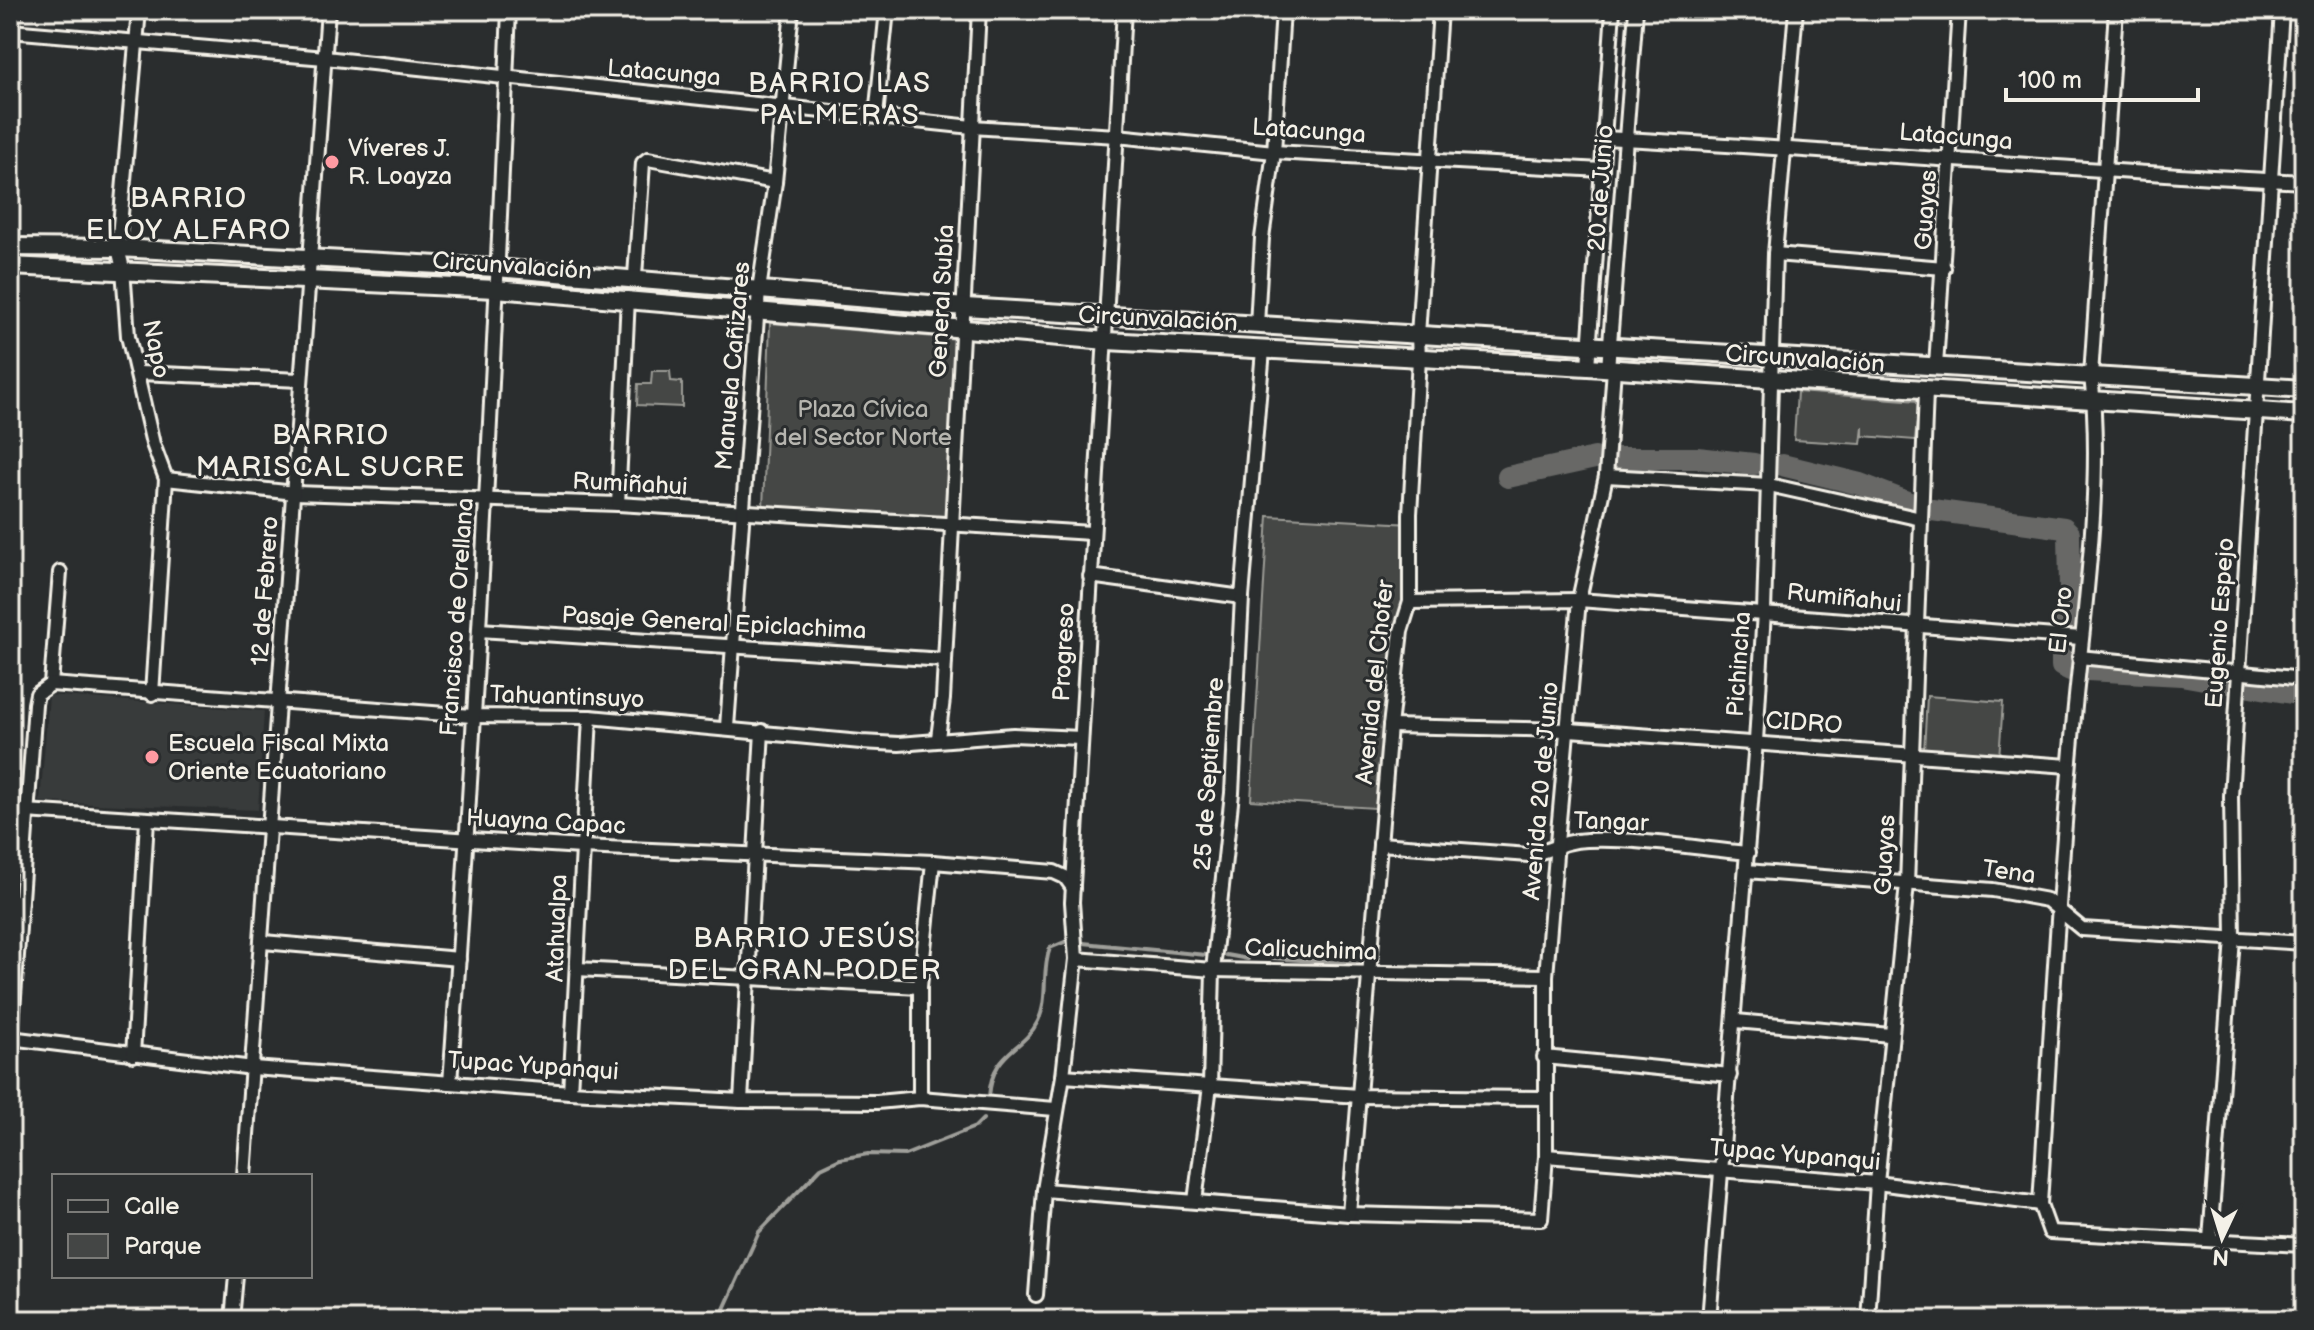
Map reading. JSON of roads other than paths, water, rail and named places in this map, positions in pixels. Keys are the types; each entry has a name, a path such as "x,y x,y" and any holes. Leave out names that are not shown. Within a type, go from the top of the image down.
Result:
{"main road":[{"name":"Circunvalación","path":"10,247 310,256 635,276 965,307 2304,389"},
{"name":"Circunvalación","path":"10,266 496,289 1107,341 1588,367 2304,414"}],"street":[{"path":"10,52 14,10"},
{"name":"Napo","path":"139,10 118,248 123,269 128,336 153,444 166,479 152,694"},
{"name":"12 de Febrero","path":"244,1174 328,10"},
{"name":"Francisco de Orellana","path":"450,1083 469,840 472,716 487,500 509,10"},
{"name":"Manuela Cañizares","path":"727,727 757,311 775,182 792,10"},
{"path":"876,116 887,10"},
{"name":"General Subía","path":"938,738 964,330 979,10"},
{"name":"Progreso","path":"1036,1295 1044,1190 1055,1109 1063,1076 1076,959 1073,888 1091,533 1107,341 1124,10"},
{"path":"1257,325 1262,238 1274,152 1283,10"},
{"name":"Avenida del Chofer","path":"1349,1214 1390,726 1401,631 1410,602 1410,514 1418,335 1440,10"},
{"name":"20 de Junio","path":"1588,367 1613,10"},
{"name":"20 de Junio","path":"1611,369 1636,10"},
{"name":"Pichincha","path":"1709,1320 1736,1021 1756,741 1769,485 1775,254 1796,10"},
{"name":"Guayas","path":"1936,366 1952,158 1959,10"},
{"name":"El Oro","path":"2116,10 2091,375 2094,401 2089,556 2058,909 2040,1204 2050,1232 2210,1239"},
{"name":"Eugenio Espejo","path":"2210,1239 2233,939 2231,796 2257,411 2256,387 2274,181 2282,10"},
{"name":"Latacunga","path":"11,32 325,58 506,80 972,127 1117,136 1274,152 1602,170"},
{"name":"Latacunga","path":"1604,138 1952,158 2105,173 2304,182"},
{"path":"635,276 643,163 648,159 775,182"},
{"path":"1775,254 1944,268"},
{"path":"618,504 628,298"},
{"name":"25 de Septiembre","path":"1195,1201 1210,1086 1213,970 1232,793 1242,597 1263,350"},
{"name":"Avenida 20 de Junio","path":"1349,1214 1541,1219 1546,1156 1546,976 1579,600 1606,476 1611,369"},
{"path":"139,373 300,380"},
{"name":"Guayas","path":"1868,1320 1890,1035 1907,884 1926,391"},
{"path":"1606,476 1769,485 1921,519"},
{"name":"Rumiñahui","path":"166,479 295,493 618,504 1091,533"},
{"path":"11,1038 35,704 37,694 51,684 60,572"},
{"path":"1090,576 1242,597"},
{"name":"Rumiñahui","path":"1410,602 1579,600 2081,638"},
{"name":"Pasaje General Epiclachima","path":"479,630 734,644 945,660"},
{"path":"2079,657 2304,679"},
{"name":"Tahuantinsuyo","path":"51,684 472,716 590,717 899,744 938,738 1081,738"},
{"name":"Atahualpa","path":"570,1092 590,717"},
{"name":"CIDRO","path":"1390,726 1569,730 1756,741 2069,766"},
{"path":"741,1101 762,731"},
{"name":"Huayna Capac","path":"10,810 582,847 933,862 1054,872"},
{"path":"133,1055 147,820"},
{"name":"Tangar","path":"1380,844 1529,855 1543,852 1557,843 1588,840 1748,853"},
{"path":"1054,872 1067,863 1077,850"},
{"path":"920,1098 920,987 933,862"},
{"name":"Tena","path":"1746,871 1993,890 2047,900 2082,929 2304,943"},
{"path":"1054,872 1065,877 1073,888"},
{"path":"263,942 459,959"},
{"name":"Calicuchima","path":"1076,959 1213,970 1546,976"},
{"path":"577,969 920,987"},
{"path":"1736,1021 1890,1035"},
{"name":"Tupac Yupanqui","path":"11,1038 253,1068 570,1092 741,1101 877,1102 920,1098 1055,1109"},
{"path":"1544,1057 1730,1075"},
{"path":"1063,1076 1359,1096 1544,1098"},
{"name":"Tupac Yupanqui","path":"1546,1156 1877,1183 2040,1204"},
{"path":"1044,1190 1349,1214"},
{"path":"2210,1239 2304,1245"},
{"path":"232,1320 236,1278"}],"waterway":[{"path":"1508,477 1595,458"},
{"path":"1615,458 1697,458 1754,464"},
{"path":"1782,465 1860,484 1915,505"},
{"path":"1932,510 2064,528 2069,533 2070,589 2065,630"},
{"path":"2062,658 2062,666 2070,670"},
{"path":"2087,670 2181,675 2227,683"},
{"path":"2244,685 2304,695"},
{"path":"989,1097 991,1082 1002,1060 1038,1021 1050,948 1067,941"},
{"path":"1083,943 1206,955"},
{"path":"1226,955 1248,959"},
{"path":"1272,958 1359,964"},
{"path":"719,1320 759,1232 821,1168 840,1159 868,1154 905,1155 975,1127 983,1119"}],"place":[{"name":"Víveres J. R. Loayza","path":"332,162"},
{"name":"Escuela Fiscal Mixta Oriente Ecuatoriano","path":"152,757"}],"district":[{"name":"BARRIO LAS PALMERAS","path":"840,99"},
{"name":"BARRIO ELOY ALFARO","path":"189,214"},
{"name":"BARRIO MARISCAL SUCRE","path":"331,451"},
{"name":"BARRIO JESÚS DEL GRAN PODER","path":"805,954"}],"park label":[{"name":"Plaza Cívica del Sector Norte","path":"863,423"}]}
